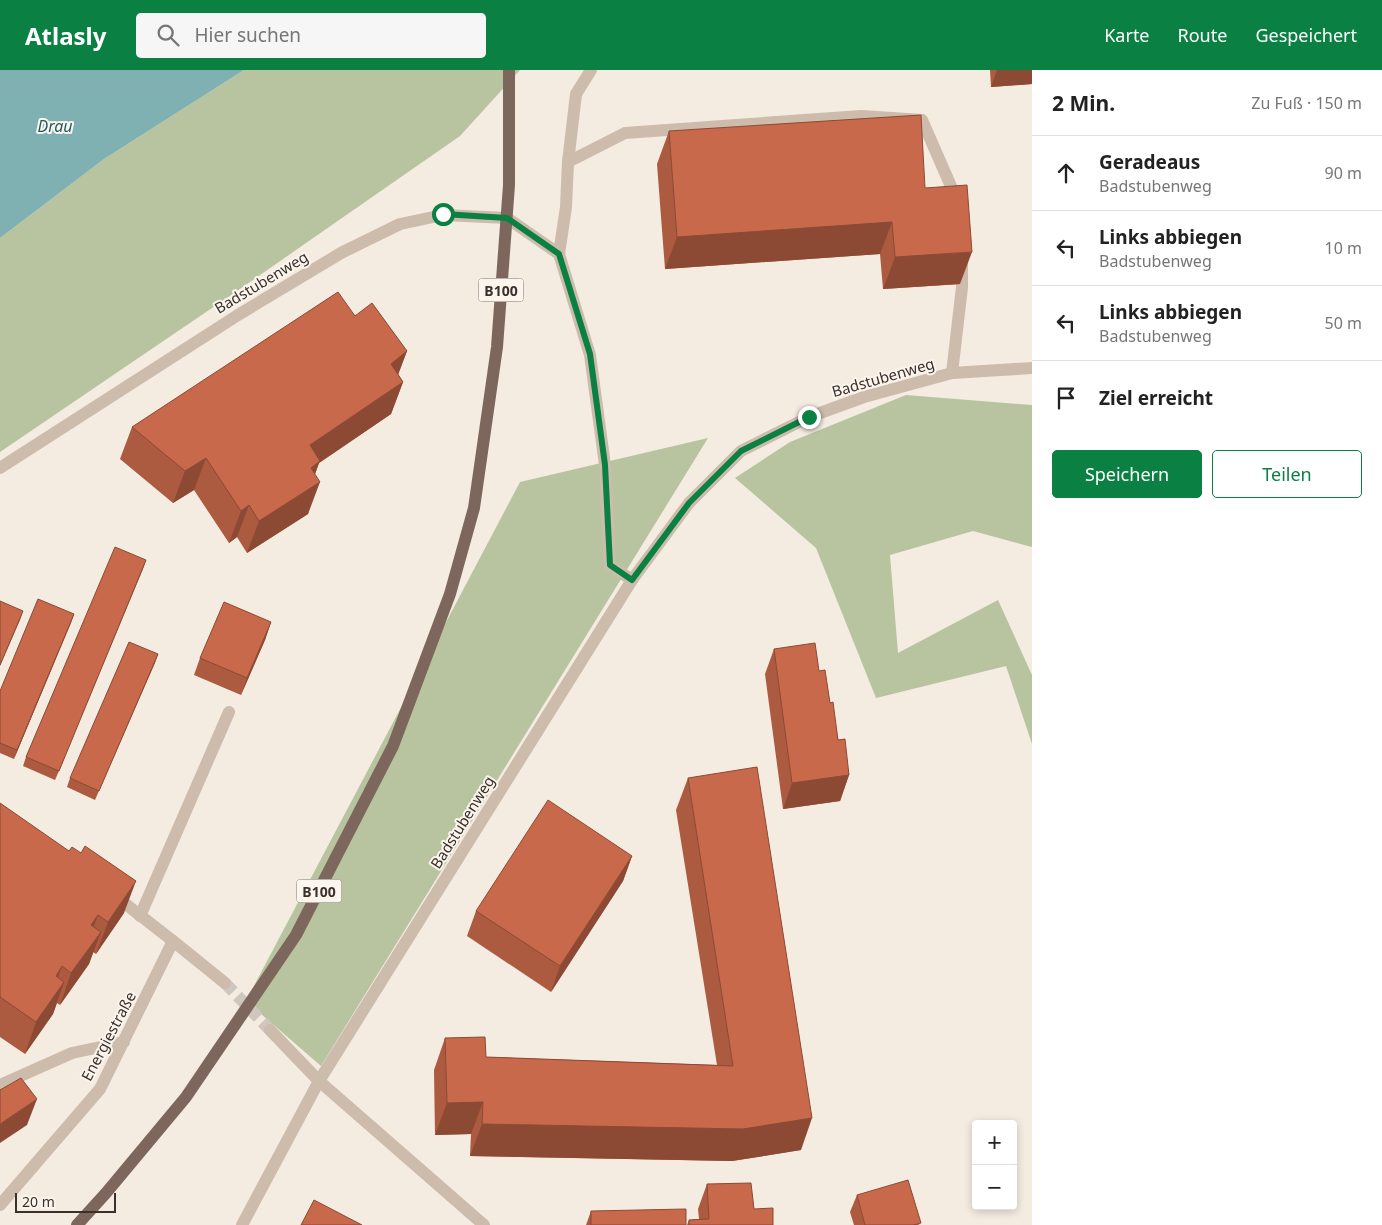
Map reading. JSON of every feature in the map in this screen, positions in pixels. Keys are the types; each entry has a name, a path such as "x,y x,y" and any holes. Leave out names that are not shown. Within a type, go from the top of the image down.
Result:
{"main road":[{"name":"B100","path":"77,1225 186,1097 296,935 393,746 450,594 474,508 497,347 509,185 509,70"}],"street":[{"path":"591,70 576,94 568,162 566,206 559,254 590,354 605,465 610,565 632,580"},
{"path":"568,162 626,133 861,116 922,120 962,210"},
{"name":"Badstubenweg","path":"0,468 238,315 341,253 400,224 443,214 507,218 559,254"},
{"path":"952,373 962,287 962,249"},
{"name":"Badstubenweg","path":"242,1225 319,1082 632,580 689,503 741,451 809,417 864,397 952,373 1032,368"},
{"path":"140,916 230,712"},
{"path":"102,886 225,983"},
{"name":"Energiestraße","path":"0,1205 100,1089 173,941"},
{"path":"270,1030 319,1082 484,1225"},
{"path":"0,1084 72,1052 124,1042"}],"green space":[{"path":"244,70 520,70 460,136 0,452 0,238 104,159"},
{"path":"906,395 1032,405 1032,547 973,531 890,555 898,653 998,600 1032,675 1032,744 1006,666 876,698 816,548 735,478 790,442"},
{"path":"708,438 321,1066 246,1001 520,482"}],"water":[{"name":"Drau","path":"0,70 244,70 104,159 0,238"}],"building":[{"path":"921,115 925,188 967,185 972,252 895,257 892,222 677,237 669,131"},
{"path":"338,292 355,316 372,303 407,351 391,364 403,382 310,445 320,461 311,468 320,482 259,521 249,505 241,511 206,458 185,471 132,427"},
{"path":"115,547 146,560 59,771 26,757"},
{"path":"38,599 74,614 17,750 0,743 0,691"},
{"path":"0,601 23,611 0,665"},
{"path":"224,602 271,622 247,678 200,658"},
{"path":"129,642 158,654 99,791 70,778"},
{"path":"815,643 819,671 825,670 830,703 833,702 838,740 845,739 849,775 792,783 774,649"},
{"path":"757,767 812,1118 743,1129 482,1124 483,1102 447,1103 445,1038 485,1037 486,1057 733,1066 688,778"},
{"path":"548,800 632,856 560,966 476,911"},
{"path":"0,803 69,851 72,847 81,853 85,846 136,881 108,922 98,915 91,925 101,932 71,973 62,966 56,976 64,982 36,1022 0,997"},
{"path":"21,1078 37,1099 0,1124 0,1090"},
{"path":"908,1180 921,1223 913,1225 865,1225 857,1195"},
{"path":"751,1183 754,1209 773,1208 773,1225 689,1225 689,1220 709,1219 707,1184"},
{"path":"314,1200 362,1225 301,1225"},
{"path":"686,1209 686,1225 591,1225 591,1211"}],"tunnel":[{"path":"225,983 270,1030"}],"route":[{"path":"443,214 507,218 559,254 590,354 605,465 610,565 632,580 689,503 741,451 809,417"}]}
